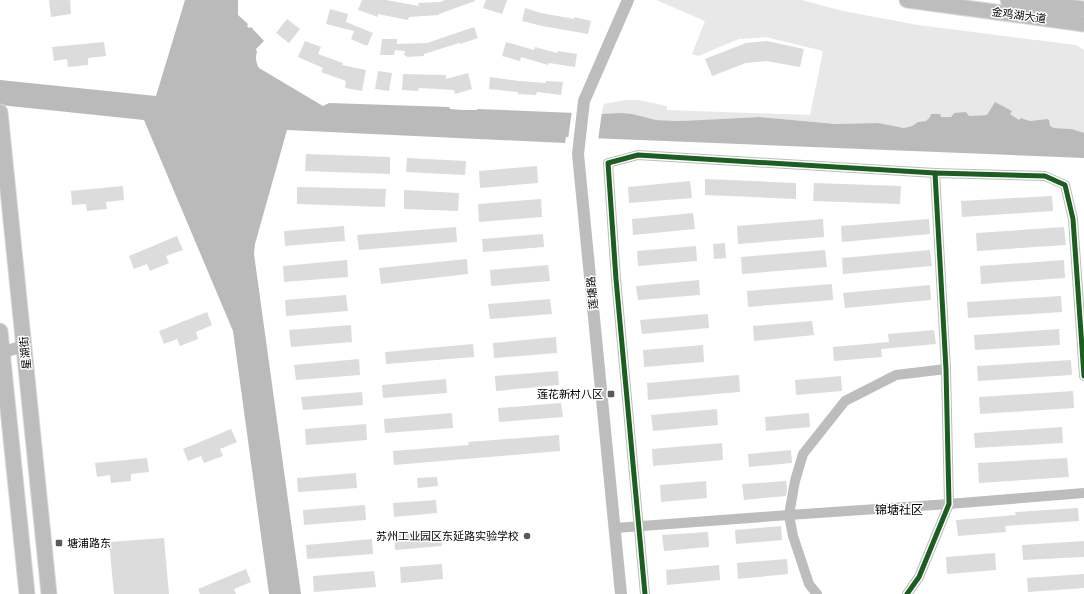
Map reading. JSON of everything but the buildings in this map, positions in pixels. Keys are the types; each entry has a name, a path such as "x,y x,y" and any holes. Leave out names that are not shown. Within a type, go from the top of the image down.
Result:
{"main road":[{"name":"金鸡湖大道","path":"907,0 1084,24"},
{"name":"金鸡湖大道","path":"1008,0 1084,9"},
{"name":"星湖街","path":"0,112 49,594"},
{"name":"星湖街","path":"1,345 27,594"}],"street":[{"name":"莲塘路","path":"621,594 578,154 584,102 628,0"},
{"path":"645,594 616,279 608,163 638,155 935,173 1045,176 1065,185 1073,219 1084,376"},
{"path":"907,594 919,577 949,504 946,369 935,173"},
{"path":"1,345 24,346"},
{"path":"817,594 809,584 793,536 789,515 794,481 803,454 845,401 896,375 946,369"},
{"path":"615,528 1084,493"}],"shaded area":[{"path":"185,0 238,0 238,15 248,24 247,26 249,28 251,27 264,41 256,49 256,60 259,68 323,106 329,103 449,107 450,109 463,110 477,109 601,114 621,113 656,120 677,121 759,117 836,124 878,123 904,128 912,126 918,122 926,121 931,114 940,114 941,117 951,117 954,113 966,112 969,116 987,115 995,102 1012,111 1010,114 1019,120 1021,118 1030,121 1047,119 1049,120 1050,126 1054,128 1072,129 1084,133 1084,158 566,137 565,143 287,130 255,244 254,254 301,594 269,594 233,331 144,120 0,105 0,80 156,96"},
{"path":"656,0 802,0 843,11 918,25 1076,45 1084,50 1084,133 1072,129 1054,128 1050,126 1047,119 1030,121 1021,118 1019,121 1010,114 1011,112 969,116 954,113 951,117 940,117 931,114 929,119 926,121 918,122 912,126 904,128 878,123 836,124 759,117 677,121 656,120 627,114 601,114 604,104 625,100 638,100 667,106 667,110 810,115 823,51 766,37 739,39 698,56 692,54 705,21"}],"pier":[{"path":"572,110 602,112 598,140 568,139"}],"cycle path":[{"path":"645,594 616,279 608,163 638,155 935,173"},
{"path":"907,594 919,577 949,504 946,369 935,173 1045,176 1065,185 1073,219 1084,376"}],"place":[{"name":"莲花新村八区","path":"611,394"},
{"name":"苏州工业园区东延路实验学校","path":"527,536"},
{"name":"塘浦路东","path":"59,543"}],"district":[{"name":"锦塘社区","path":"899,510"}]}
